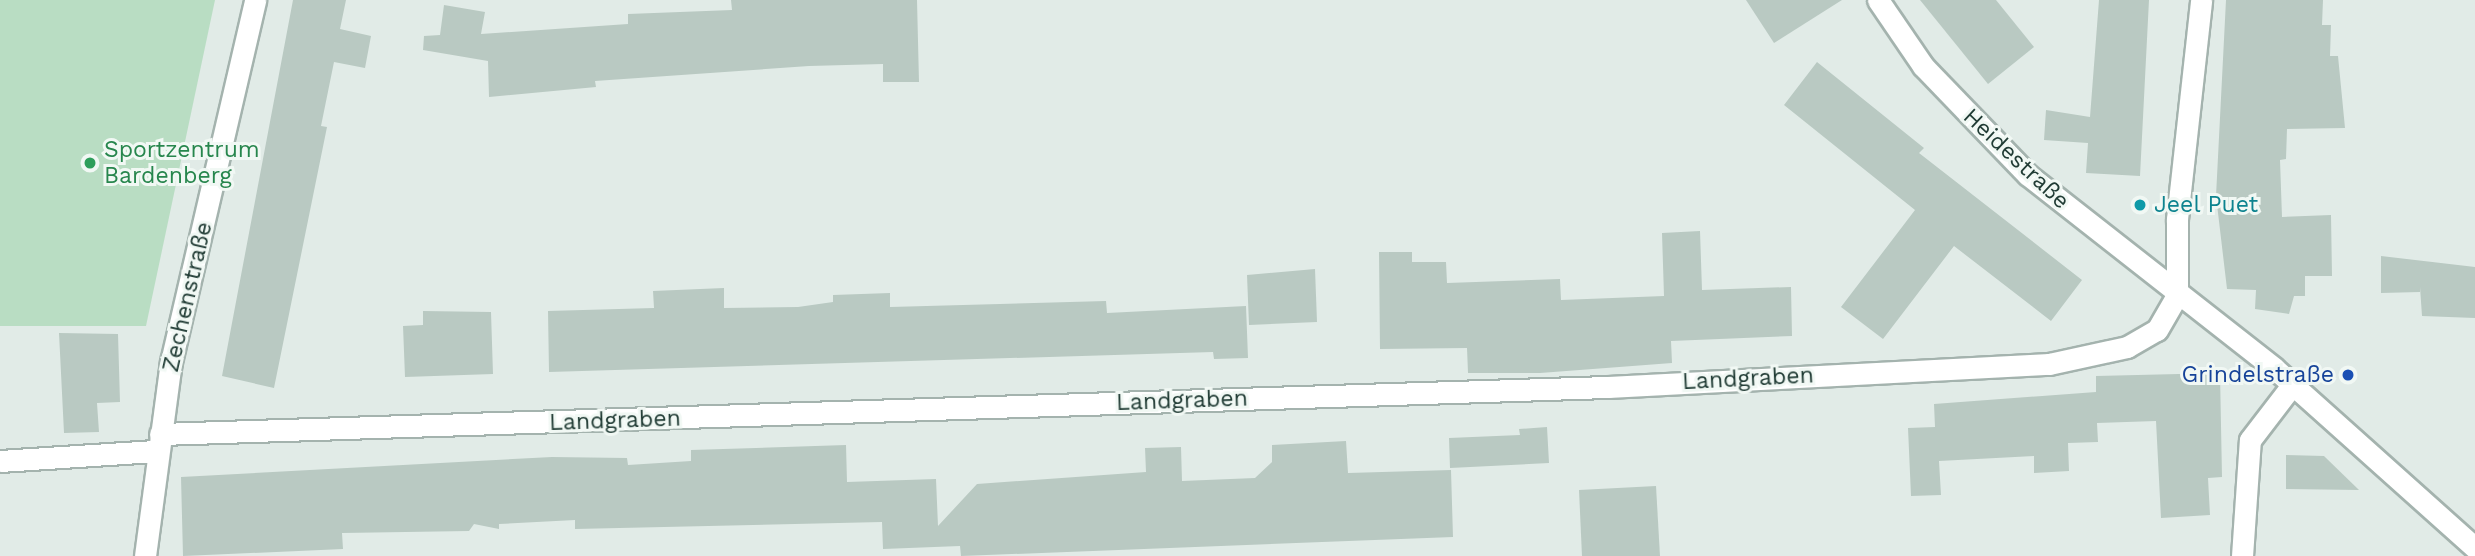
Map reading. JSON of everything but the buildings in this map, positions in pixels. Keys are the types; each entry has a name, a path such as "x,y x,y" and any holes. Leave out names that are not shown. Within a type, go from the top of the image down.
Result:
{"street":[{"name":"Zechenstraße","path":"145,556 157,442 255,0"},
{"name":"Heidestraße","path":"1878,0 1923,66 1968,116 2028,175 2177,296 2293,384 2475,548"},
{"path":"2177,296 2177,219 2201,0"},
{"name":"Landgraben","path":"0,461 157,442 1580,388 2049,364 2127,347 2157,330 2177,296"},
{"path":"2242,556 2250,439 2293,384"}],"green space":[{"name":"Sportzentrum Bardenberg","path":"0,0 215,0 146,326 0,326"}],"place":[{"name":"Sportzentrum Bardenberg","path":"90,163"},
{"name":"Jeel Puet","path":"2140,205"},
{"name":"Grindelstraße","path":"2348,375"}]}
